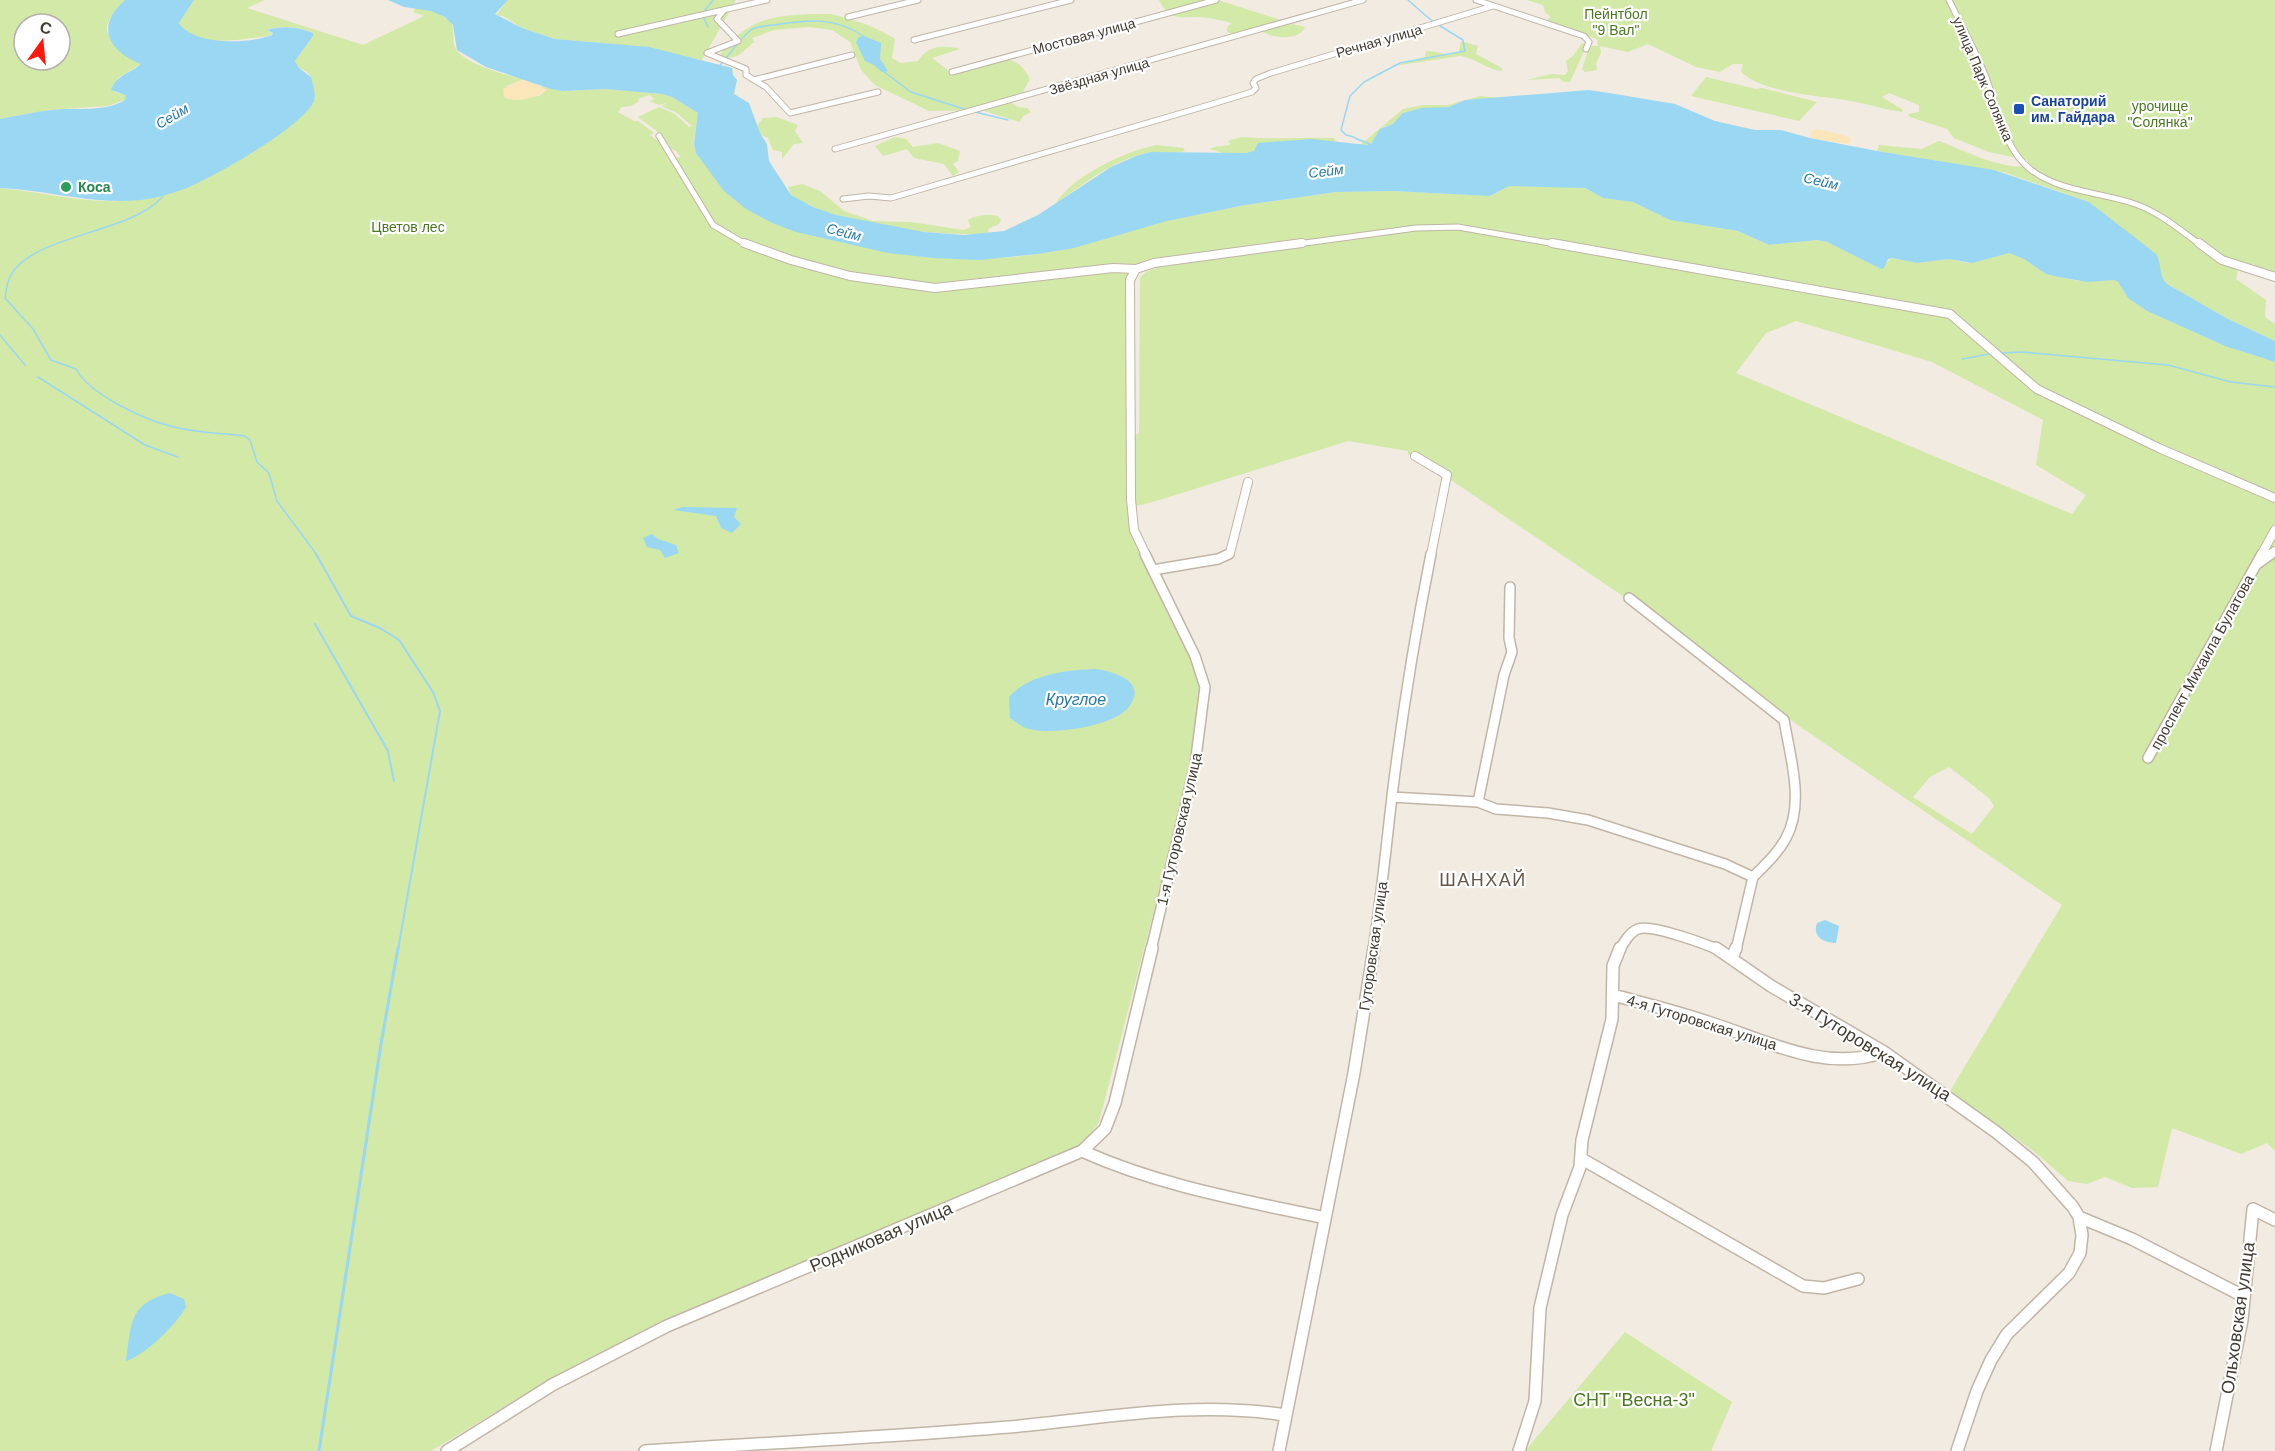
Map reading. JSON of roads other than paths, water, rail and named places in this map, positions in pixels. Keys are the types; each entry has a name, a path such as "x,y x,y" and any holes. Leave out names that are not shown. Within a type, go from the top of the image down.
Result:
{"street":[{"path":"618,34 766,0"},
{"path":"849,17 918,0"},
{"path":"914,40 1071,0"},
{"name":"Мостовая улица","path":"952,72 1216,0"},
{"name":"Звёздная улица","path":"835,149 1363,0"},
{"path":"1476,0 1490,7 1584,36 1589,42 1586,49"},
{"name":"улица Парк Солянка","path":"1949,0 1984,73 2007,136 2017,155 2030,169 2053,182 2143,208 2165,219 2222,260 2275,277"},
{"name":"Речная улица","path":"843,199 870,196 891,198 1252,92 1256,88 1253,83 1256,79 1271,73 1490,7"},
{"path":"725,9 719,13 717,19 722,27 738,41 707,53 746,69 746,75 766,87 790,113 878,92"},
{"path":"754,80 852,55"},
{"path":"660,136 713,225 741,243 850,276 936,288 1113,268 1136,269 1154,263 1200,256 1416,228 1458,227 1932,309 1950,314 2037,389 2161,449 2275,498"},
{"name":"1-я Гуторовская улица","path":"1083,1151 1105,1129 1115,1103 1196,765 1205,701 1205,687 1195,656 1134,530 1130,280 1136,269"},
{"name":"Гуторовская улица","path":"1279,1451 1354,1073 1382,894 1392,797 1419,612 1447,475 1415,456"},
{"path":"1153,570 1218,559 1230,553 1248,482"},
{"name":"проспект Михаила Булатова","path":"2148,758 2275,530"},
{"name":"проспект Михаила Булатова","path":"2255,565 2275,551"},
{"path":"1478,802 1504,675 1511,659 1510,587"},
{"path":"1629,598 1784,720 1795,794 1794,814 1788,836 1753,877 1738,945 1732,958"},
{"path":"1392,797 1478,802 1488,807 1566,816 1611,826 1725,864 1753,877"},
{"name":"3-я Гуторовская улица","path":"1613,995 1612,976 1616,957 1628,937 1636,929 1649,928 1667,932 1718,949 1771,986 1884,1052 1954,1100 2032,1162 2060,1191 2079,1217"},
{"name":"4-я Гуторовская улица","path":"1519,1451 1535,1401 1540,1308 1562,1215 1582,1159 1581,1140 1612,1019 1613,995 1806,1054 1856,1060 1875,1057 1884,1052"},
{"path":"1083,1151 1111,1165 1141,1175 1197,1190 1325,1218"},
{"name":"Родниковая улица","path":"457,1449 552,1385 667,1326 1083,1151"},
{"path":"1582,1159 1696,1227 1803,1286 1812,1289 1826,1289 1858,1279"},
{"name":"Ольховская улица","path":"2216,1451 2242,1320 2253,1209 2275,1220"},
{"path":"2079,1217 2132,1239 2243,1296"},
{"path":"1957,1451 1977,1391 1991,1360 2007,1334 2069,1273 2080,1253 2082,1234 2079,1217"},
{"path":"645,1451 1041,1424 1138,1411 1206,1407 1252,1409 1285,1415"}],"water":[{"name":"Сейм","path":"125,0 194,0 179,23 197,36 209,39 250,40 272,35 273,33 267,30 284,27 313,33 295,61 299,68 311,77 315,94 313,103 292,125 257,150 202,181 165,195 141,200 105,201 0,188 0,119 52,110 100,108 126,99 125,95 111,90 120,77 141,64 120,52 109,37 108,28 110,19"},
{"name":"Сейм","path":"388,0 508,0 495,14 522,28 555,39 649,47 732,68 737,80 734,94 749,103 760,133 767,144 769,161 791,195 813,207 836,215 924,232 964,235 1004,231 1038,215 1111,167 1151,152 1246,153 1254,151 1258,143 1312,139 1367,145 1371,144 1380,129 1393,124 1403,113 1422,108 1449,107 1465,100 1589,90 1675,104 1715,121 1755,130 1781,130 1877,151 1994,170 2089,202 2156,254 2162,277 2167,284 2228,319 2275,341 2275,362 2225,346 2147,311 2128,298 2118,282 2114,280 2088,282 2046,274 2024,259 2009,253 1972,263 1949,259 1917,263 1892,258 1888,259 1884,268 1881,269 1827,242 1817,240 1769,245 1738,231 1670,220 1633,202 1603,198 1585,188 1509,186 1490,196 1393,191 1336,192 1245,205 1167,221 1074,248 1038,254 980,260 888,253 796,232 772,223 746,209 724,191 696,153 694,144 698,113 672,97 605,89 563,91 486,67 457,50 453,25 445,17 431,11 404,7"},
{"path":"864,36 881,43 880,59 888,71 882,72 865,61 856,42 859,37"},
{"path":"683,507 737,508 734,517 741,524 732,533 721,528 716,516 673,510"},
{"path":"652,534 658,539 676,545 679,553 665,558 660,550 647,547 643,538"},
{"name":"Круглое","path":"1096,669 1120,676 1132,685 1135,691 1133,699 1120,715 1094,725 1049,731 1026,728 1010,718 1009,697 1027,683 1061,672"},
{"path":"1825,920 1839,926 1836,943 1827,942 1817,935 1817,923"},
{"path":"170,1293 184,1299 186,1307 182,1314 151,1346 126,1361 131,1326 139,1309 146,1303"}],"waterway":[{"path":"708,27 702,14 713,0"},
{"path":"1408,0 1435,23"},
{"path":"720,65 747,34 759,27 820,21 842,25 863,36"},
{"path":"1354,137 1346,135 1341,130 1350,96 1364,82 1400,63 1465,51 1463,40 1437,24"},
{"path":"883,71 911,92 967,110"},
{"path":"975,112 1008,120"},
{"path":"1355,138 1372,145"},
{"path":"161,194 163,196 149,208 130,218 60,242 39,251 22,262 11,275 5,298 33,329 51,360 76,369 92,387 104,396 146,418 170,426 245,436 250,440 257,462 269,473 277,501 317,555"},
{"path":"0,335 25,365"},
{"path":"1999,353 2022,352 2168,365 2231,382 2275,387"},
{"path":"1962,359 1990,354"},
{"path":"38,377 145,445 178,457"},
{"path":"316,554 351,616 380,628 399,640 433,692 440,711 398,950"},
{"path":"315,624 388,751 394,781"},
{"path":"319,1451 381,1044 398,948"}],"place":[{"name":"Санаторий им. Гайдара","path":"2019,109"},
{"name":"Коса","path":"66,187"}],"district":[{"name":"ШАНХАЙ","path":"1483,880"}],"park label":[{"name":"Пейнтбол \"9 Вал\"","path":"1616,22"},
{"name":"урочище \"Солянка\"","path":"2160,114"},
{"name":"Цветов лес","path":"408,227"},
{"name":"СНТ \"Весна-3\"","path":"1634,1400"}]}
